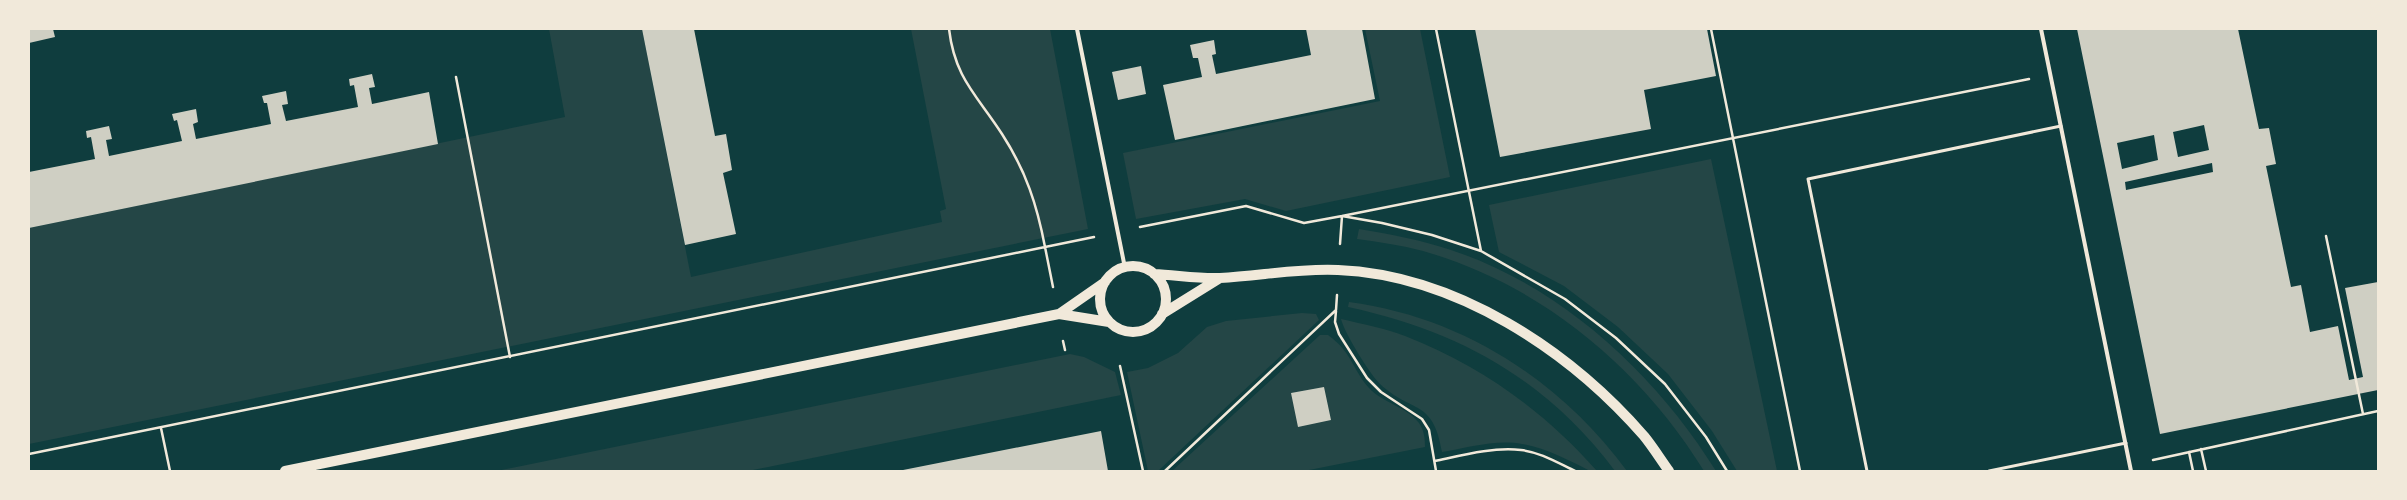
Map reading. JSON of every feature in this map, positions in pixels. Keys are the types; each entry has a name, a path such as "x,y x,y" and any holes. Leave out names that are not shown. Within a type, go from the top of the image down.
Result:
{"main road":[{"path":"1059,314 1104,282 1111,274 1125,268 1137,266 1154,274 1220,278 1288,270 1339,270 1386,276 1433,288 1476,306 1521,330 1556,356 1600,393 1645,437 1669,471"},
{"path":"1154,274 1161,282 1165,293 1165,303 1162,314"},
{"path":"1104,282 1100,292 1100,303 1103,314 1109,322 1118,328 1138,332 1148,328 1162,314 1220,278"},
{"path":"285,471 1059,314 1109,322"}],"street":[{"path":"1077,29 1125,268"},
{"path":"2041,29 2132,471"}],"lane":[{"path":"1867,471 1808,178 2061,126"},
{"path":"1989,471 2126,443"}],"path":[{"path":"949,29 951,44 958,67 970,91 1002,134 1028,180 1038,209 1059,314"},
{"path":"1436,29 1481,252"},
{"path":"1711,29 1734,137 1800,471"},
{"path":"1436,471 1429,430 1422,419 1381,392 1367,378 1339,334 1335,322 1342,216 2051,75"},
{"path":"456,77 510,357"},
{"path":"29,454 1118,232"},
{"path":"2326,236 2363,414"},
{"path":"1165,471 1336,310"},
{"path":"1120,366 1143,471"},
{"path":"2130,465 2378,411"},
{"path":"162,428 170,471"},
{"path":"2201,449 2206,471"},
{"path":"1435,461 1491,450 1521,450 1547,457 1575,471"},
{"path":"2189,452 2192,471"}],"shaded area":[{"path":"549,29 642,29 691,277 942,222 940,211 946,209 911,29 1050,29 1088,229 29,444 29,228 565,117"},
{"path":"1365,29 1420,29 1450,177 1286,211 1245,199 1136,219 1123,153 1380,101"},
{"path":"1711,159 1777,471 1737,471 1712,431 1668,374 1618,327 1564,286 1499,252 1489,205"},
{"path":"1359,229 1428,243 1451,250 1492,266 1530,286 1567,310 1602,338 1635,368 1665,401 1692,435 1716,471 1704,471 1679,433 1650,398 1618,365 1584,335 1547,308 1507,285 1466,266 1415,249 1357,239"},
{"path":"1349,302 1391,310 1431,322 1469,338 1505,358 1539,381 1571,408 1600,438 1627,471 1615,471 1588,439 1560,410 1529,385 1497,364 1463,345 1427,330 1389,317 1348,307"},
{"path":"1302,313 1316,314 1319,320 1158,471 1148,471 1127,372 1148,368 1178,353 1207,327 1226,321"},
{"path":"1341,319 1381,328 1405,336 1459,361 1485,376 1533,410 1577,449 1597,471 1590,471 1540,448 1522,444 1492,443 1442,452 1438,435 1433,423 1427,415 1420,409 1391,393 1375,379 1347,334"},
{"path":"1320,335 1328,335 1336,341 1347,354 1363,381 1369,388 1381,398 1408,413 1419,423 1422,428 1425,447 1304,471 1172,471"},
{"path":"1070,354 1084,357 1115,372 1121,395 748,471 497,471"}],"building":[{"path":"29,29 53,29 55,37 29,43"},
{"path":"642,29 694,29 715,136 726,134 732,170 723,173 736,234 685,245"},
{"path":"1306,29 1362,29 1375,99 1175,140 1163,85 1202,77 1198,58 1193,58 1190,45 1214,40 1216,54 1212,55 1216,74 1311,55"},
{"path":"1475,29 1707,29 1716,76 1644,90 1651,129 1500,157"},
{"path":"2077,29 2238,29 2259,129 2269,128 2276,164 2266,166 2291,287 2301,285 2310,332 2338,326 2349,380 2363,377 2345,288 2378,282 2378,390 2160,434","holes":["2204,125 2209,150 2178,157 2173,132","2154,135 2158,160 2122,169 2117,143","2212,163 2213,172 2126,190 2125,182"]},
{"path":"1141,66 1146,94 1118,100 1112,72"},
{"path":"372,74 375,87 369,88 372,104 429,92 438,144 29,228 29,172 95,159 91,137 87,138 86,131 109,126 112,139 106,140 109,156 182,141 177,120 174,121 172,114 196,109 198,122 193,124 196,139 271,124 267,103 264,103 262,96 286,91 288,104 282,105 286,121 358,107 354,85 350,86 349,79"},
{"path":"1324,387 1331,420 1298,427 1291,393"},
{"path":"1101,431 1108,471 903,470"}]}
